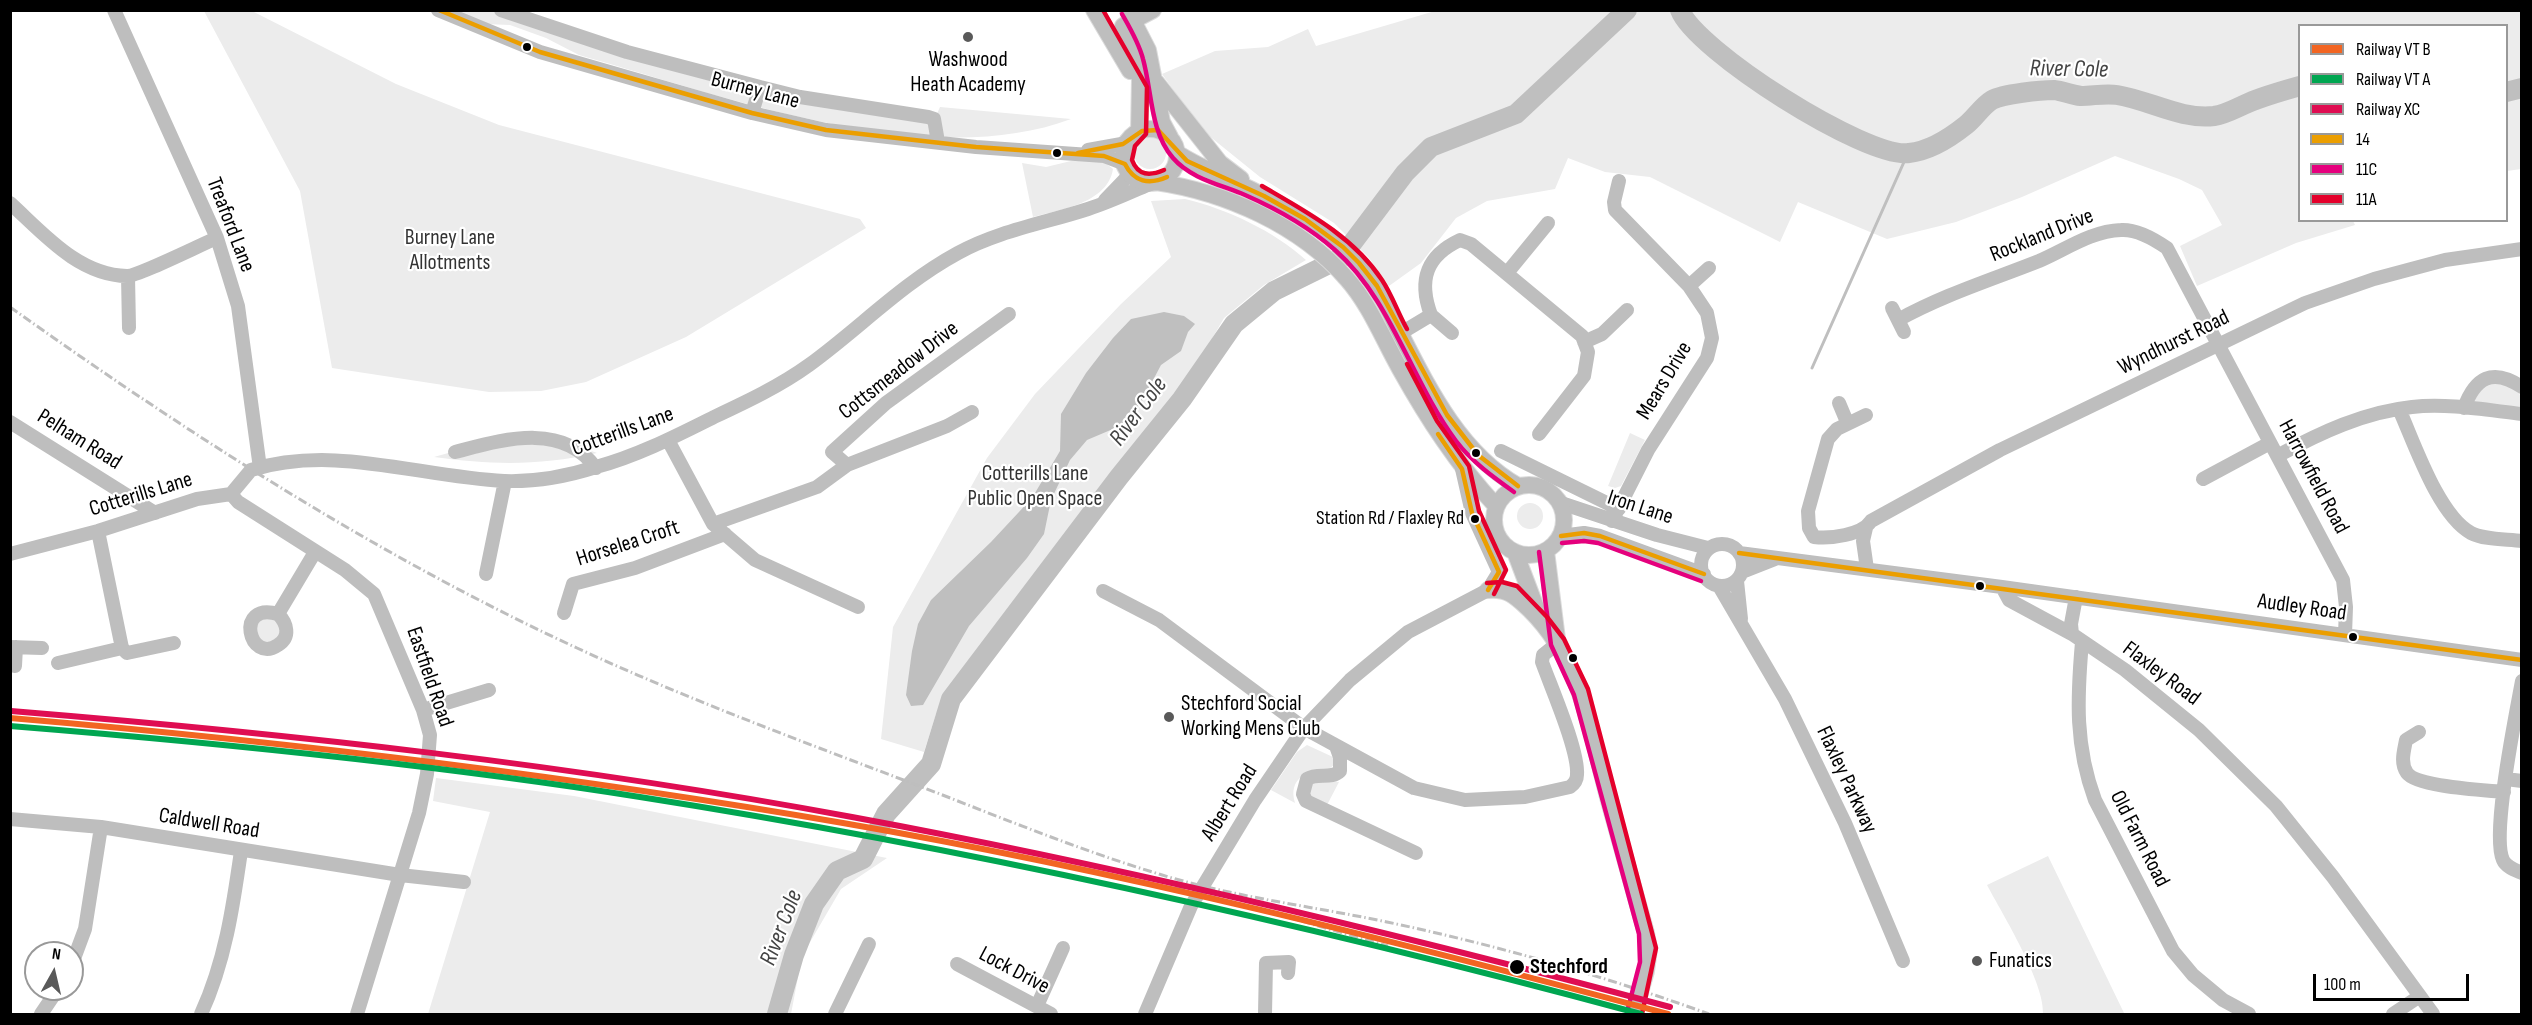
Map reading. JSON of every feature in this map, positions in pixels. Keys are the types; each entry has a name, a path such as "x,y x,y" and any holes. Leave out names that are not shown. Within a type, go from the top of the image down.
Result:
{"main road":[{"path":"1094,10 1140,90"},
{"path":"1153,10 1131,15 1123,25 1139,75 1140,90 1133,137 1124,153 1127,169 1136,179 1203,191 1233,203 1262,216 1319,253 1347,279 1382,333 1431,425 1462,474 1496,506"},
{"path":"1131,15 1148,50 1162,122 1173,145 1172,172 1154,183"},
{"path":"1156,82 1220,163 1258,192 1332,238 1359,265 1373,281 1460,435 1482,462 1518,486"},
{"path":"1133,137 1159,131 1200,168 1258,192"},
{"path":"1531,484 1543,487 1553,493 1561,503 1565,520 1561,536 1546,551 1525,555 1515,552 1503,544 1496,532 1494,519 1496,506 1509,490 1518,486 1531,484"},
{"path":"1546,551 1558,643"},
{"path":"1515,552 1542,622"},
{"path":"1488,590 1501,589 1512,593 1542,622 1558,643 1581,692 1649,949 1635,1014"}],"street":[{"name":"Treaford Lane","path":"114,10 217,238 238,306 260,468"},
{"name":"Burney Lane","path":"438,10 540,52 752,113 825,130 1104,156 1127,169"},
{"path":"501,10 627,52 760,87 810,99 928,117 934,119 938,142"},
{"path":"622,76 627,52"},
{"path":"752,113 760,87"},
{"name":"Burney Lane","path":"1075,153 1133,137"},
{"name":"Cotterills Lane","path":"1101,204 1127,169"},
{"name":"Mears Drive","path":"1615,515 1648,450 1710,349 1711,323 1689,286 1615,210 1614,202 1619,181"},
{"name":"Cotterills Lane","path":"260,468 336,459 505,481 544,478 596,468 668,440 750,400 808,365 898,290 959,252 980,242 1101,204 1154,183"},
{"path":"10,203 58,247 80,263 128,276 217,238"},
{"path":"1507,273 1548,223"},
{"name":"Rockland Drive","path":"1898,320 1934,300 2018,269 2088,238 2124,229 2137,232 2167,248 2220,345"},
{"path":"1452,333 1431,315 1425,282 1427,266 1448,246 1460,240 1471,243 1582,336 1588,352 1584,376 1539,434"},
{"name":"Wyndhurst Road","path":"1847,422 1828,439 1812,492 1808,511 1809,528 1814,537 1824,538 1866,528 1871,521 2000,450 2305,303 2374,279 2445,260 2522,249"},
{"path":"1689,286 1709,268"},
{"path":"128,276 129,328"},
{"path":"1584,342 1602,334 1627,310"},
{"name":"Cottsmeadow Drive","path":"847,465 832,452 886,403 1009,314"},
{"path":"1401,333 1431,315"},
{"name":"Harrowfield Road","path":"2220,345 2343,580 2346,607 2345,635"},
{"path":"2464,408 2471,389 2488,378 2506,378 2522,387"},
{"path":"1839,403 1847,422 1866,415"},
{"path":"2279,455 2328,430 2361,418 2414,406 2522,414"},
{"path":"2399,409 2441,497 2460,524 2472,533 2522,541"},
{"path":"713,524 817,487 847,465 947,426 972,412"},
{"name":"Pelham Road","path":"10,422 155,513"},
{"path":"455,452 511,438 546,439 581,451 596,468"},
{"path":"668,440 713,524 755,560 858,607"},
{"path":"2203,479 2270,443"},
{"path":"1502,451 1513,461 1615,515"},
{"path":"231,494 250,470 260,468"},
{"path":"1462,474 1472,513 1499,572 1488,590"},
{"path":"486,574 505,481"},
{"name":"Cotterills Lane","path":"10,554 98,531 208,496 231,494"},
{"name":"Eastfield Road","path":"231,494 238,502 374,594 423,710 430,735 427,774 419,813 357,1014"},
{"name":"Iron Lane","path":"1561,503 1615,515 1708,548"},
{"path":"1866,528 1863,541 1867,569"},
{"path":"98,531 122,648 127,653 174,643"},
{"name":"Iron Lane","path":"1561,536 1584,533 1600,536 1704,574"},
{"name":"Horselea Croft","path":"564,613 573,584 635,568 725,534"},
{"path":"1777,558 1739,577 1728,586 1719,586 1708,581 1702,562 1708,548 1724,544 1739,553 2076,597 2071,624 2077,638"},
{"path":"278,614 315,552"},
{"path":"1739,553 1743,562 1739,577"},
{"name":"Flaxley Parkway","path":"1739,577 1741,621"},
{"name":"Flaxley Parkway","path":"1719,586 1785,699 1845,823 1903,961"},
{"name":"Flaxley Road","path":"2002,587 2009,600 2077,638 2125,670 2199,730 2276,806 2333,877 2433,1014"},
{"name":"Albert Road","path":"1145,1014 1191,906 1255,800 1304,728 1350,680 1408,632 1488,590"},
{"path":"1102,591 1159,621 1304,728 1414,788 1465,800 1525,797 1570,787 1575,783 1578,774 1568,730 1542,662 1544,655 1558,643"},
{"name":"Audley Road","path":"2076,597 2522,660"},
{"name":"Old Farm Road","path":"2077,638 2077,704 2086,776 2095,800 2173,951 2208,988 2223,1000 2249,1014"},
{"path":"15,666 13,647 42,648"},
{"path":"58,663 122,648"},
{"path":"2522,681 2505,785 2500,840 2503,860 2509,867 2522,873"},
{"path":"423,710 489,690"},
{"path":"2418,732 2406,740 2403,763 2407,774 2420,782 2505,785 2522,781"},
{"path":"1336,746 1340,757 1340,771 1335,775 1315,776 1307,779 1303,794 1306,801 1416,853"},
{"name":"Caldwell Road","path":"10,819 101,827 400,875 464,882"},
{"path":"80,941 85,928 101,827"},
{"path":"201,1014 223,952 241,850"},
{"path":"835,1014 869,944"},
{"path":"1036,1006 1063,948"},
{"path":"1265,1014 1266,963 1289,962 1288,973"},
{"name":"Lock Drive","path":"957,964 1052,1014"},
{"path":"2393,1014 2420,996"},
{"path":"41,1014 50,1001"}],"green space":[{"name":"Burney Lane Allotments","path":"204,11 252,11 396,84 499,125 860,219 866,228 686,337 586,382 541,391 489,392 332,368 300,191"},
{"path":"454,11 491,11 636,58 778,99 917,119 932,125 940,107 1071,119 1014,133 953,137 889,133 824,122 759,107 579,55 546,38 510,25 485,24"},
{"path":"1435,11 2521,11 2521,169 2508,171 2508,24 2298,24 2298,222 2354,222 2355,225 2296,243 2197,286 2180,246 2222,225 2202,190 2179,179 2115,156 2022,197 1956,222 1887,239 1798,202 1780,242 1650,177 1605,172 1568,158 1555,189 1487,201 1456,218 1421,263 1389,286 1369,258 1334,223 1260,177 1203,131 1162,74 1215,51 1268,47 1308,29 1316,46"},
{"path":"1150,137 1161,142 1166,153 1161,164 1150,169 1139,164 1134,153 1139,142"},
{"path":"1071,161 1094,161 1109,165 1113,169 1109,181 1102,190 1081,203 1033,217 1022,163 1046,167"},
{"name":"Cotterills Lane Public Open Space","path":"1185,199 1249,222 1280,240 1306,260 1264,285 1224,318 1188,380 1161,417 1102,486 1049,560 965,667 936,714 924,752 881,739 893,627 987,458 1035,394 1121,304 1171,257 1151,201"},
{"path":"2500,381 2518,391 2521,410 2471,405 2483,384"},
{"path":"1630,433 1645,440 1621,486 1615,488 1608,486"},
{"path":"512,435 559,439 597,453 555,460 516,463 476,462 434,457"},
{"path":"1530,503 1539,507 1543,516 1539,525 1530,529 1521,525 1517,516 1521,507"},
{"path":"272,616 280,624 279,636 270,643 259,641 256,620"},
{"path":"1307,745 1333,757 1335,764 1329,769 1307,773 1297,781 1293,794 1295,803 1271,790 1297,752"},
{"path":"436,778 574,796 887,858 841,889 802,956 791,1014 428,1014 490,812 433,801"},
{"path":"1318,780 1339,782 1327,805 1308,798 1311,783"},
{"path":"2048,856 2125,1014 2043,1014 2042,1001 2030,967 1987,885"}],"shaded area":[{"path":"1164,312 1184,316 1195,324 1188,332 1181,351 1161,365 1141,403 1120,426 1087,440 1070,460 1051,500 1044,534 1027,558 969,626 923,705 911,706 906,695 912,651 918,624 931,600 991,542 1032,498 1060,451 1061,414 1086,373 1113,338 1131,319"}],"waterway":[{"name":"River Cole","path":"777,1014 794,955 814,904 837,871 863,859 886,814 931,764 951,699 1119,477 1182,399 1234,324 1274,291 1341,258 1405,173 1431,147 1516,114 1627,10"},
{"name":"River Cole","path":"1680,10 1692,28 1716,50 1784,99 1857,139 1887,150 1909,153 1939,143 1966,125 1992,100 2013,94 2054,90 2081,96 2112,94 2189,115 2214,116 2298,87"},
{"name":"River Cole","path":"2508,92 2522,88"},
{"path":"1812,368 1908,153"}],"railway":[{"path":"10,307 216,447 357,533 502,612 660,685 1036,831 1159,874 1215,889 1387,922 1509,951 1590,974 1709,1014"},
{"path":"1176,887 1244,906"},
{"path":"1270,912 1388,946"}],"transit line":[{"name":"14","path":"439,10 540,52 752,113 826,130 976,147 1104,156 1125,164 1137,178 1154,181 1167,177"},
{"name":"11A","path":"1103,10 1147,87 1146,134 1135,146 1132,160 1141,172 1149,174 1164,170"},
{"name":"11C","path":"1122,14 1141,53 1160,136 1165,148 1173,158 1180,165 1207,181 1281,212 1335,250 1372,292 1440,418 1456,441 1476,462 1514,492"},
{"name":"14","path":"1078,153 1123,144 1142,131 1158,130 1187,161 1264,196 1305,219 1343,247 1377,286 1447,415 1478,455 1518,486"},
{"name":"11A","path":"1262,186 1327,226 1357,250 1382,280 1407,329"},
{"name":"11A","path":"1407,364 1437,421 1469,466 1479,511 1506,570 1494,594"},
{"name":"14","path":"1438,434 1462,469 1472,513 1499,572 1488,590"},
{"name":"14","path":"1561,536 1584,533 1600,536 1704,574"},
{"name":"11C","path":"1562,543 1584,541 1598,543 1701,581"},
{"name":"11C","path":"1539,552 1551,645 1574,695 1639,934 1640,962 1627,1012"},
{"name":"14","path":"1739,553 2522,660"},
{"name":"11A","path":"1487,583 1502,582 1517,586 1547,617 1564,639 1588,689 1656,948 1642,1014"},
{"path":"10,718 220,738 428,762 635,790 843,823 1154,885 1360,934 1668,1014"},
{"path":"10,726 247,747 483,774 767,818 1018,865 1144,892 1393,950 1641,1014"}],"rail line":[{"name":"XC","path":"11,711 222,730 433,753 748,798 955,837 1161,880 1365,928 1670,1007"}],"place":[{"name":"Washwood Heath Academy","path":"968,37"},
{"name":"Station Rd / Flaxley Rd","path":"1475,519"},
{"name":"Stechford Social Working Mens Club","path":"1169,717"},
{"name":"Funatics","path":"1977,961"},
{"name":"Stechford","path":"1517,967"}]}
